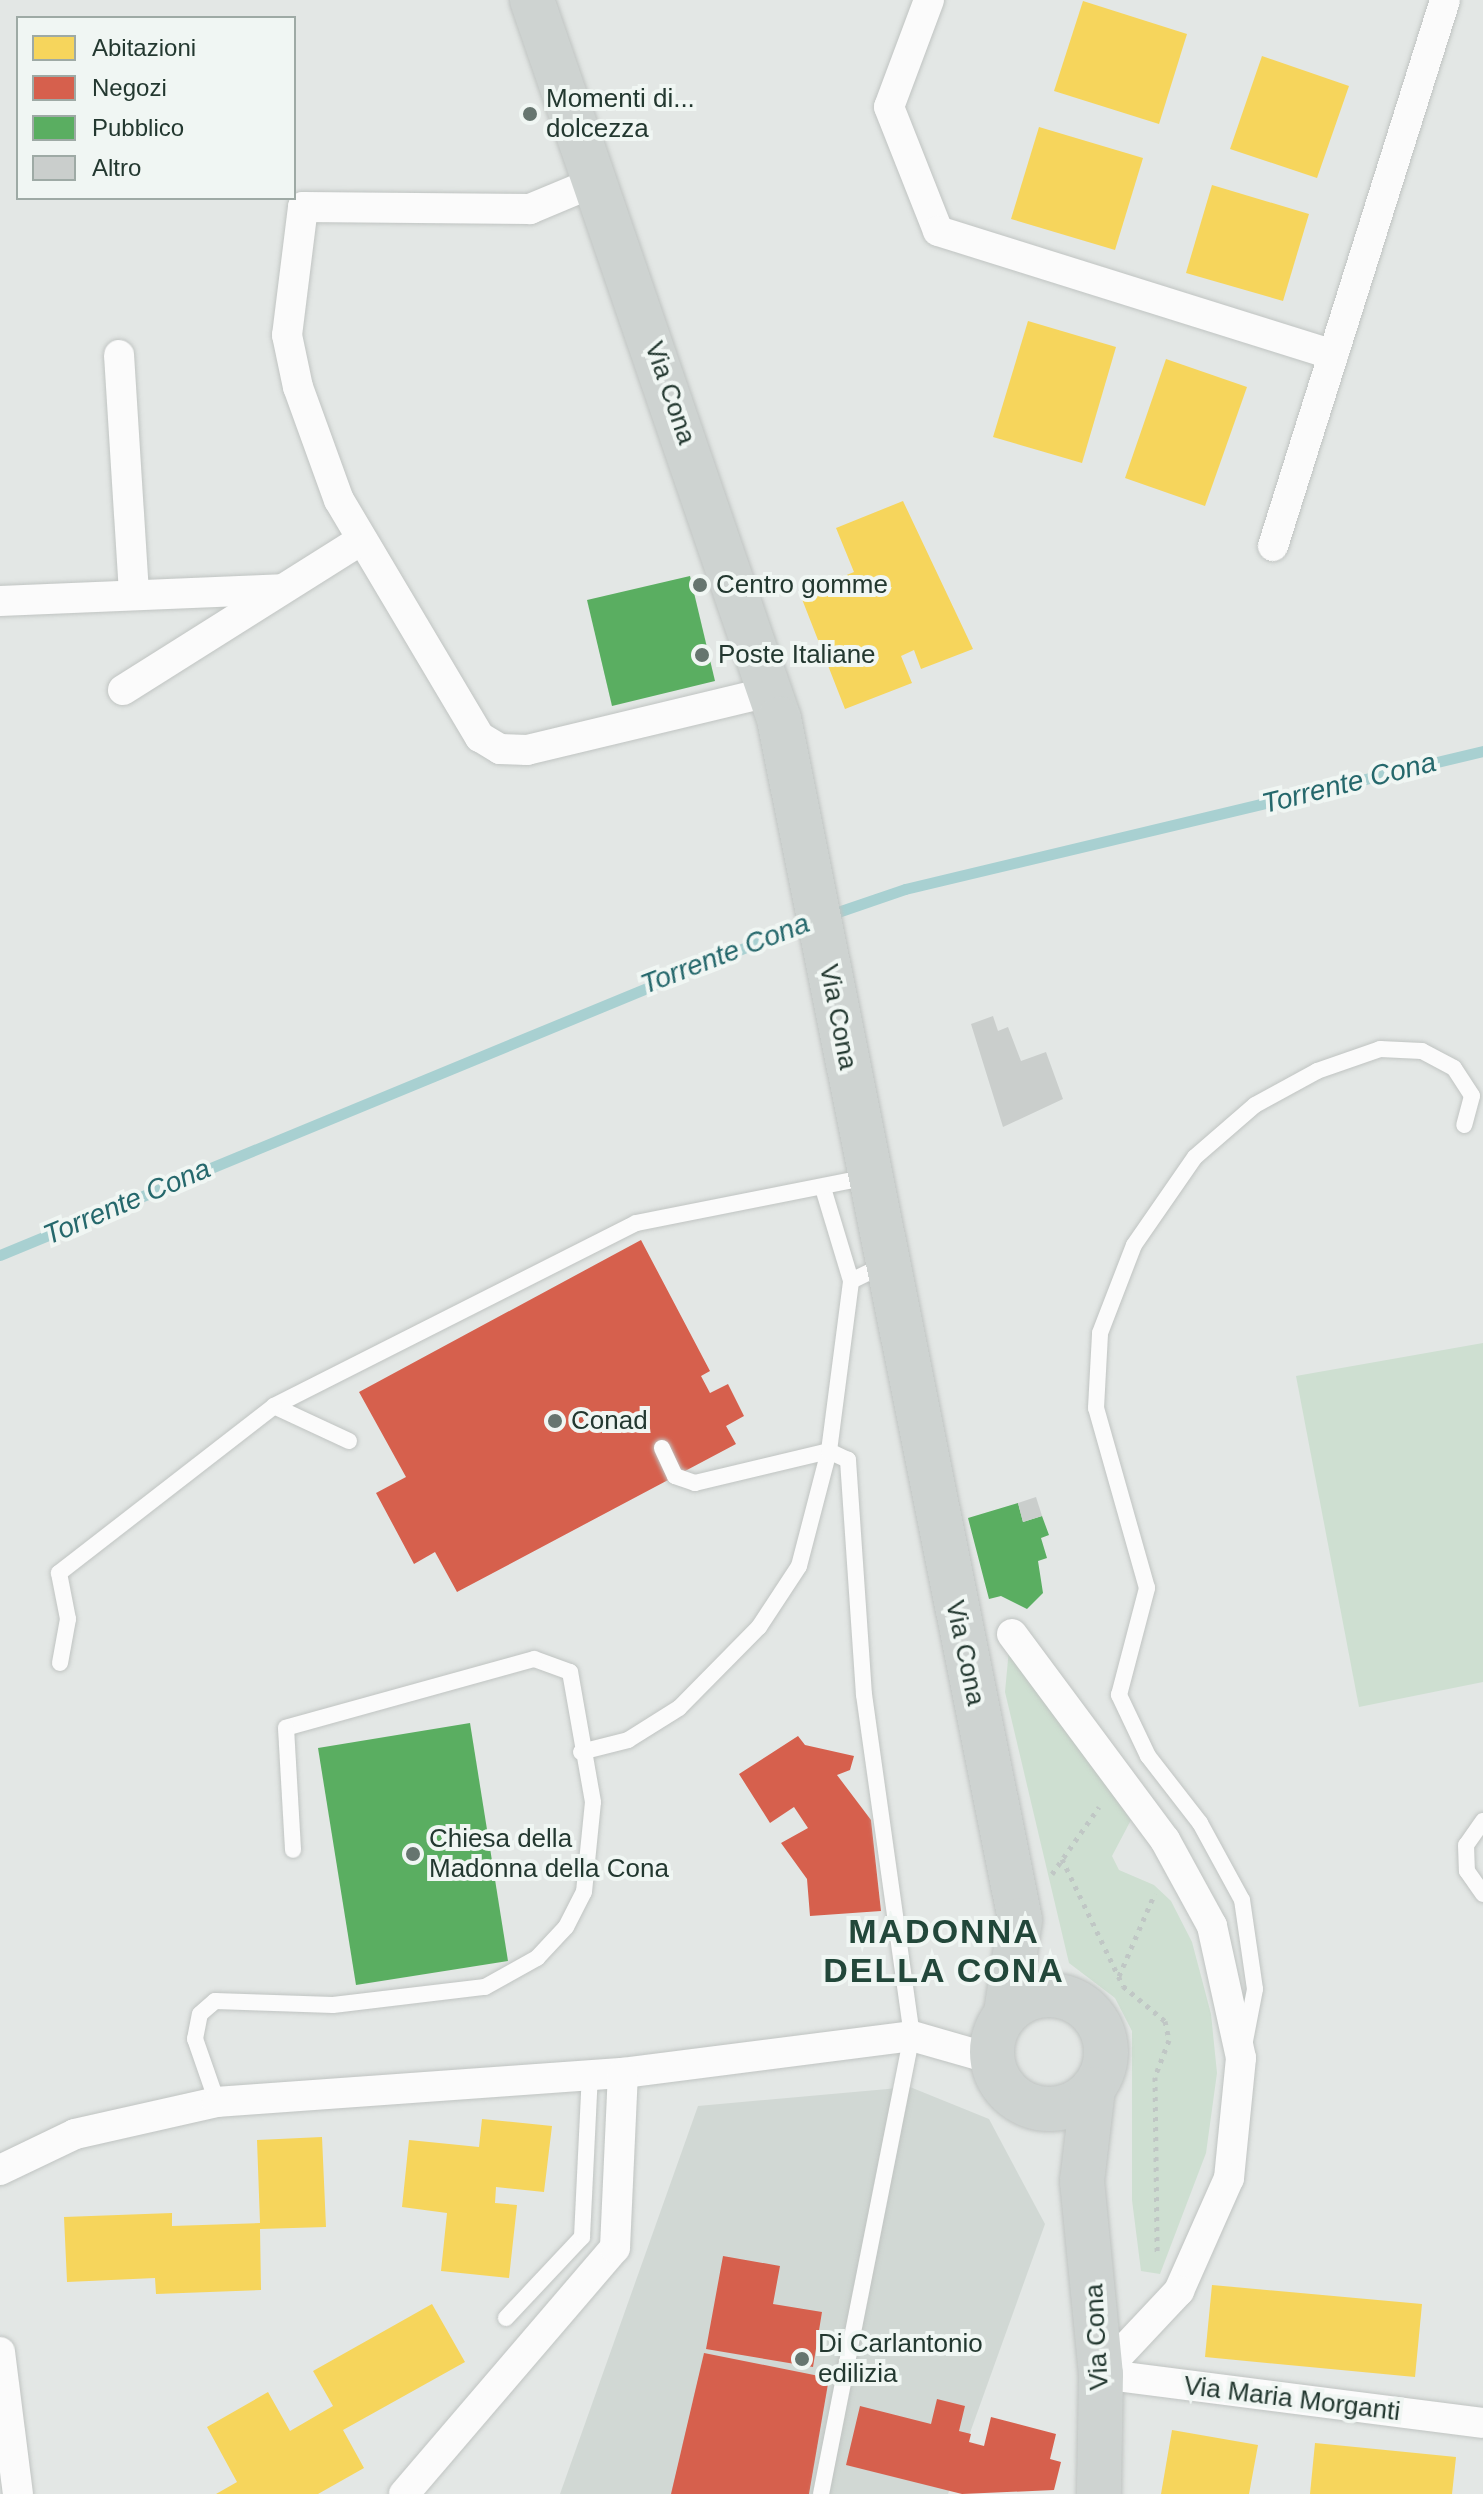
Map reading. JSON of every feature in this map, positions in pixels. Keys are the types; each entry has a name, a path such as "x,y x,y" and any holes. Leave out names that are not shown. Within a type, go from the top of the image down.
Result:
{"main road":[{"name":"Via Cona","path":"532,0 597,181 775,705 870,1177 870,1272 1020,1920 1066,1996"},
{"name":"Via Cona","path":"1006,2013 1020,1920"},
{"path":"1040,1995 1066,1996 1084,2005 1105,2036 1103,2073 1093,2089 1061,2108 1035,2108 1011,2095 992,2059 1006,2013 1040,1995"},
{"name":"Via Cona","path":"1093,2089 1082,2181 1101,2374 1099,2494"},
{"name":"Via Cona","path":"1035,2108 1082,2181"}],"street":[{"path":"929,0 889,107 938,231 1333,355"},
{"path":"1273,546 1445,0"},
{"path":"597,181 530,209 296,202 290,353 339,500 361,540 414,617 468,722 500,749 527,750 775,705"},
{"path":"119,355 134,595"},
{"path":"123,690 361,540"},
{"path":"0,601 282,589"},
{"path":"1012,1634 1121,1777 1172,1853 1212,1926 1241,2058 1229,2178 1179,2291 1101,2374"},
{"path":"0,2170 75,2134 217,2102 623,2073 912,2036 992,2059"},
{"path":"404,2494 615,2248 623,2073"},
{"path":"0,2352 18,2494"},
{"name":"Via Maria Morganti","path":"1101,2374 1483,2423"}],"lane":[{"path":"1241,2058 1255,1989 1254,1943 1242,1900 1200,1823 1148,1756 1119,1695 1147,1588 1096,1408 1100,1333 1134,1245 1195,1157 1255,1105 1317,1071 1380,1049 1422,1051 1454,1068 1472,1096 1464,1125"},
{"path":"60,1663 68,1619 59,1573 274,1406 636,1223 870,1177"},
{"path":"581,1752 628,1740 679,1708 759,1627 799,1566 870,1272 823,1188"},
{"path":"274,1406 349,1441"},
{"path":"662,1448 675,1476 695,1483 829,1451 848,1460 864,1695 912,2036 821,2494"},
{"path":"217,2102 195,2039 200,2014 215,2001 421,1998 485,1987 537,1958 584,1892 593,1802 581,1752 570,1672 534,1659 286,1728 293,1850"},
{"path":"1483,1821 1466,1845 1467,1871 1483,1894"},
{"path":"506,2318 582,2237 590,2075"}],"path":[{"path":"1020,1920 1121,1777"},
{"path":"1119,1977 1172,1853"},
{"path":"1062,1859 1119,1977 1165,2021 1169,2040 1155,2077 1157,2314"}],"shaded area":[{"name":"Di Carlantonio edilizia","path":"910,2087 989,2119 1045,2224 948,2494 560,2494 698,2106"}],"green space":[{"path":"1483,1343 1483,1682 1359,1707 1296,1376"},
{"path":"1009,1649 1131,1820 1112,1856 1119,1870 1154,1885 1171,1901 1192,1942 1211,2014 1217,2073 1206,2153 1160,2274 1141,2271 1132,2200 1132,2031 1115,1998 1069,1963 1005,1692"}],"building: Abitazioni":[{"path":"1083,1 1187,34 1159,124 1054,91"},
{"path":"1262,56 1349,86 1317,178 1230,149"},
{"path":"1039,127 1143,158 1115,250 1011,219"},
{"path":"1212,185 1309,214 1283,301 1186,273"},
{"path":"1028,321 1116,347 1082,463 993,437"},
{"path":"1166,359 1247,387 1205,506 1125,478"},
{"path":"903,501 973,649 921,669 914,650 901,656 912,683 845,709 800,594 854,572 836,528"},
{"path":"482,2119 552,2126 544,2192 496,2187 495,2203 517,2205 509,2278 441,2271 447,2213 402,2207 409,2140 479,2147"},
{"path":"322,2137 326,2227 260,2229 261,2290 156,2294 155,2278 67,2282 64,2217 172,2213 172,2226 260,2223 257,2140"},
{"path":"1212,2285 1422,2304 1415,2377 1205,2357"},
{"path":"432,2304 465,2362 343,2430 364,2468 318,2494 216,2494 237,2482 207,2427 268,2392 290,2431 333,2406 313,2371"},
{"path":"1172,2430 1258,2445 1249,2494 1161,2494"},
{"path":"1315,2443 1456,2457 1452,2494 1310,2494"}],"building: Negozi":[{"name":"Conad","path":"641,1240 710,1371 701,1376 710,1393 728,1384 744,1416 726,1426 736,1444 457,1592 435,1552 414,1564 376,1493 406,1477 359,1392"},
{"path":"798,1736 805,1745 854,1756 850,1770 837,1775 871,1820 881,1911 810,1916 807,1879 781,1843 808,1828 794,1807 770,1823 739,1774"},
{"path":"723,2256 780,2266 773,2304 822,2312 813,2367 706,2349"},
{"path":"704,2353 829,2378 809,2494 671,2494"},
{"path":"937,2399 965,2406 959,2431 971,2434 969,2442 984,2446 991,2417 1056,2434 1050,2459 1061,2462 1054,2490 962,2494 846,2465 860,2406 931,2424"}],"building: Pubblico":[{"path":"690,576 715,681 612,706 587,600"},
{"path":"1018,1503 1023,1522 1042,1516 1049,1535 1041,1538 1047,1558 1038,1561 1043,1593 1027,1609 1001,1596 989,1599 968,1518"},
{"name":"Chiesa della Madonna della Cona","path":"470,1723 508,1961 356,1985 318,1748"}],"building: Altro":[{"path":"993,1016 998,1031 1008,1027 1021,1061 1046,1052 1063,1099 1003,1127 971,1024"},
{"path":"1036,1497 1042,1516 1023,1522 1018,1503"}],"waterway":[{"name":"Torrente Cona","path":"829,915 905,889 1483,751"},
{"name":"Torrente Cona","path":"0,1255 809,921"}],"place":[{"name":"Momenti di... dolcezza","path":"530,114"},
{"name":"Centro gomme","path":"700,585"},
{"name":"Poste Italiane","path":"702,655"},
{"name":"Conad","path":"555,1421"},
{"name":"Chiesa della Madonna della Cona","path":"413,1854"},
{"name":"Di Carlantonio edilizia","path":"802,2359"}],"district":[{"name":"MADONNA DELLA CONA","path":"944,1950"}]}
